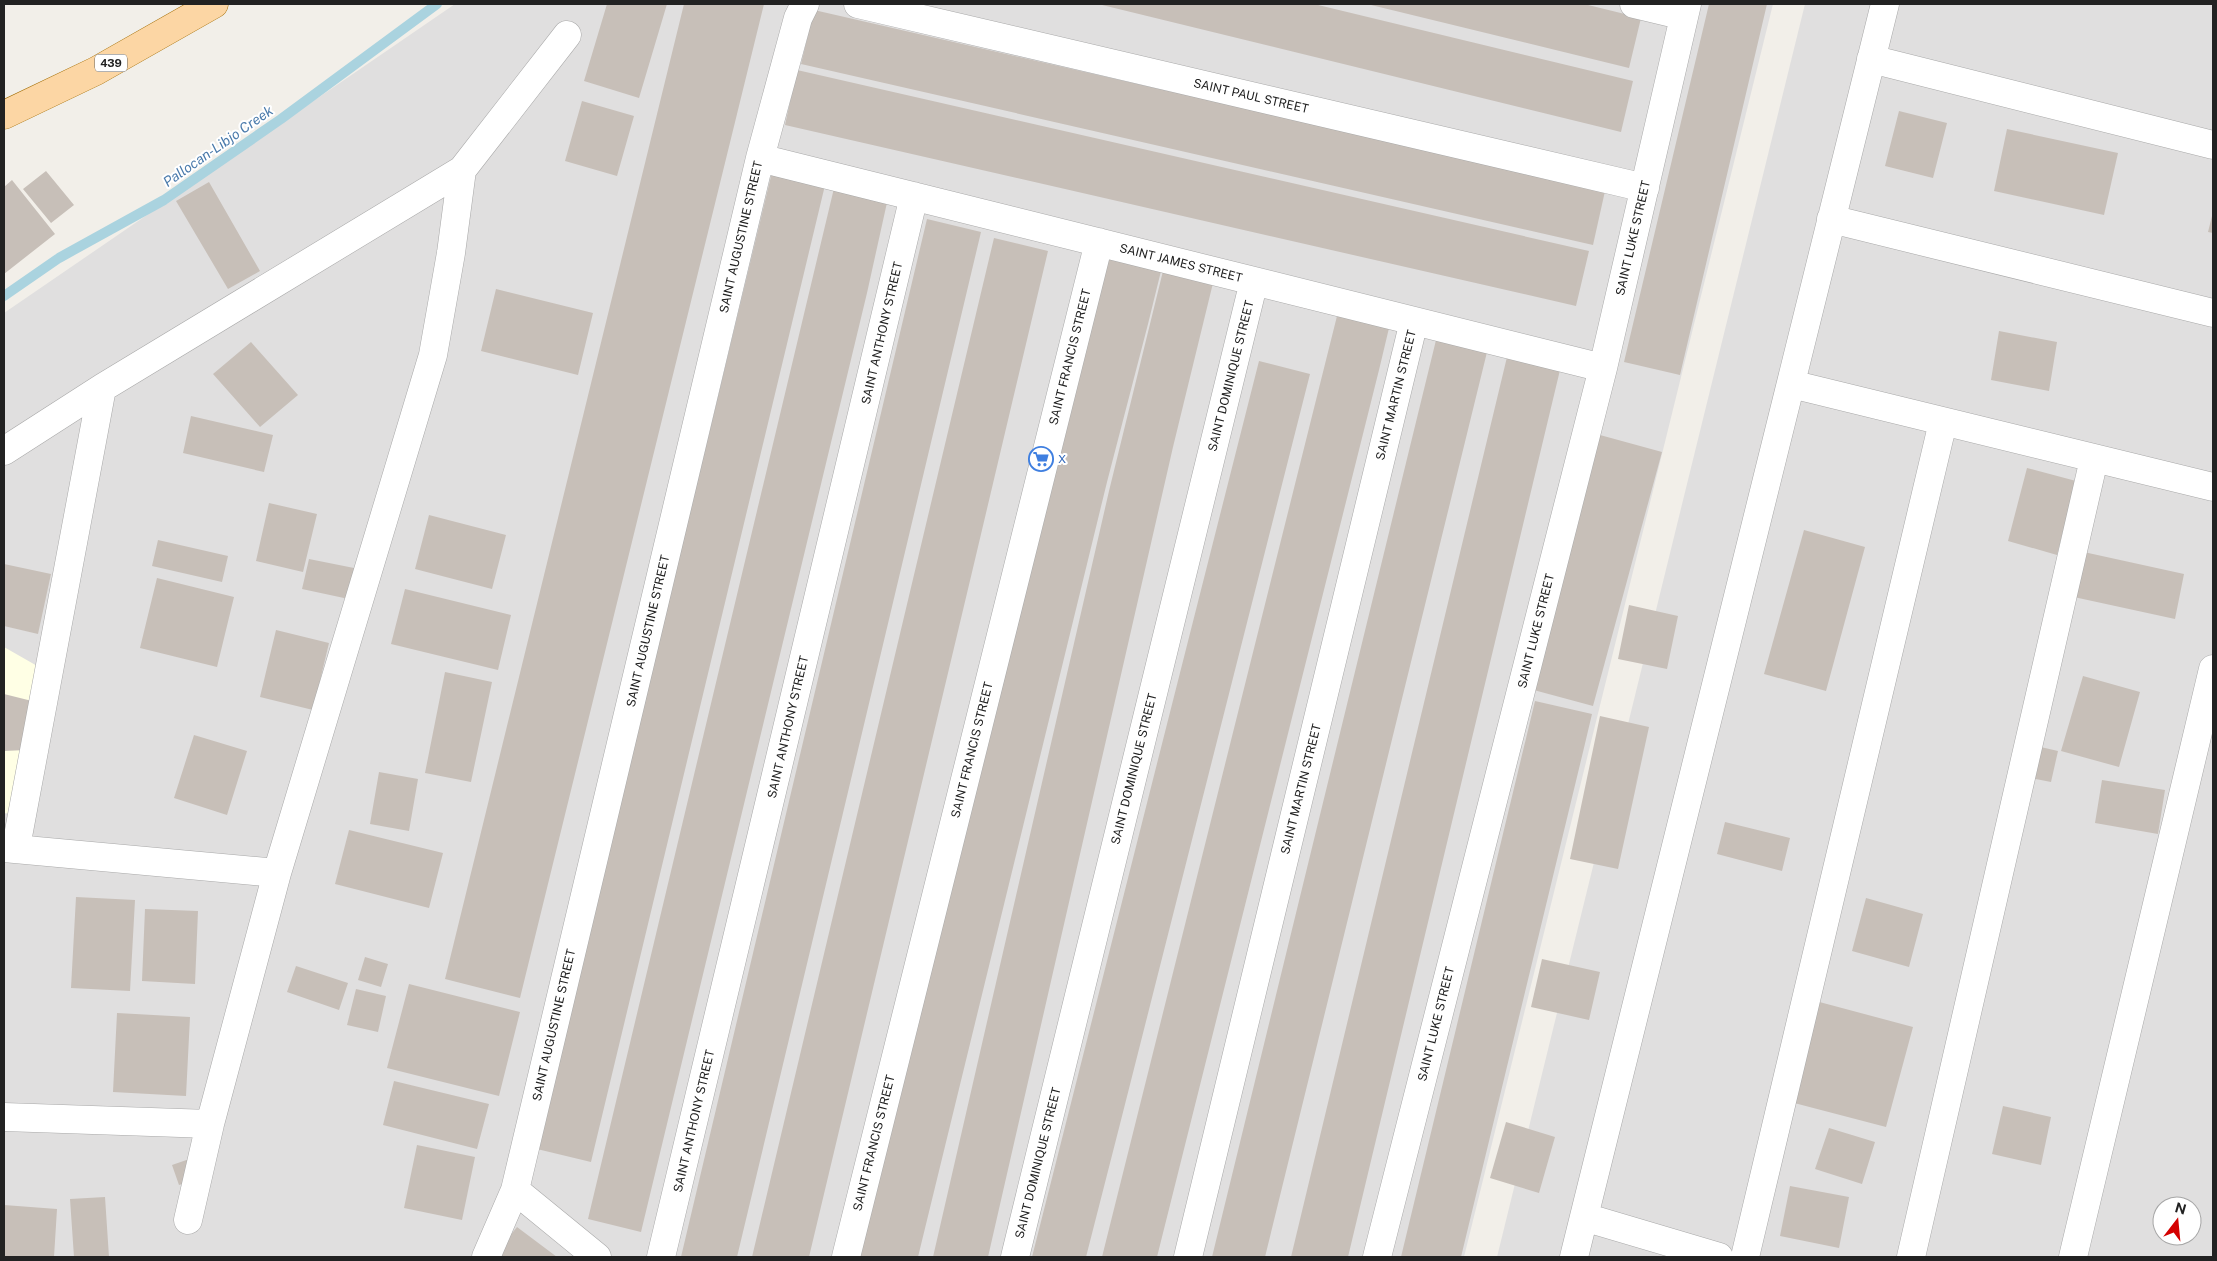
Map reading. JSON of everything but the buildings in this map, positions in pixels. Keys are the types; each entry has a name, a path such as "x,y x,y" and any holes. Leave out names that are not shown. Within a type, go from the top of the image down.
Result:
{"main road":[{"name":"439","path":"4,115 96,72 214,4"}],"street":[{"name":"SAINT AUGUSTINE STREET","path":"486,1257 515,1190 760,158 798,18 805,4"},
{"name":"SAINT PAUL STREET","path":"858,4 887,7 1645,188"},
{"path":"1634,4 1685,10"},
{"path":"1574,1257 1885,4"},
{"name":"SAINT LUKE STREET","path":"1377,1257 1602,368 1685,10"},
{"path":"4,451 102,388 462,170 567,34"},
{"path":"1871,59 2213,145"},
{"name":"SAINT JAMES STREET","path":"760,158 1602,368"},
{"path":"188,1220 210,1124 277,873 433,355 451,253 462,170"},
{"name":"SAINT ANTHONY STREET","path":"661,1257 914,196"},
{"path":"1831,219 2213,313"},
{"name":"SAINT FRANCIS STREET","path":"846,1257 1099,242"},
{"name":"SAINT DOMINIQUE STREET","path":"1015,1257 1254,281"},
{"name":"SAINT MARTIN STREET","path":"1188,1257 1414,321"},
{"path":"1791,384 2094,459 2213,486"},
{"path":"102,388 10,848 277,873"},
{"path":"1745,1257 1943,422"},
{"path":"1911,1257 2094,459"},
{"path":"2073,1257 2213,669"},
{"path":"4,1117 210,1124"},
{"path":"515,1190 597,1257"},
{"path":"1584,1217 1719,1257"}],"shaded area":[{"path":"455,4 1773,4 1464,1257 4,1257 4,313"},
{"path":"1805,4 2213,4 2213,1257 1497,1257"},
{"path":"4,647 46,671 10,814 4,813"}],"waterway":[{"name":"Pallocan-Libjo Creek","path":"4,296 59,258 164,200 281,119 437,4"}],"place":[{"name":"X","path":"1041,459"}]}
